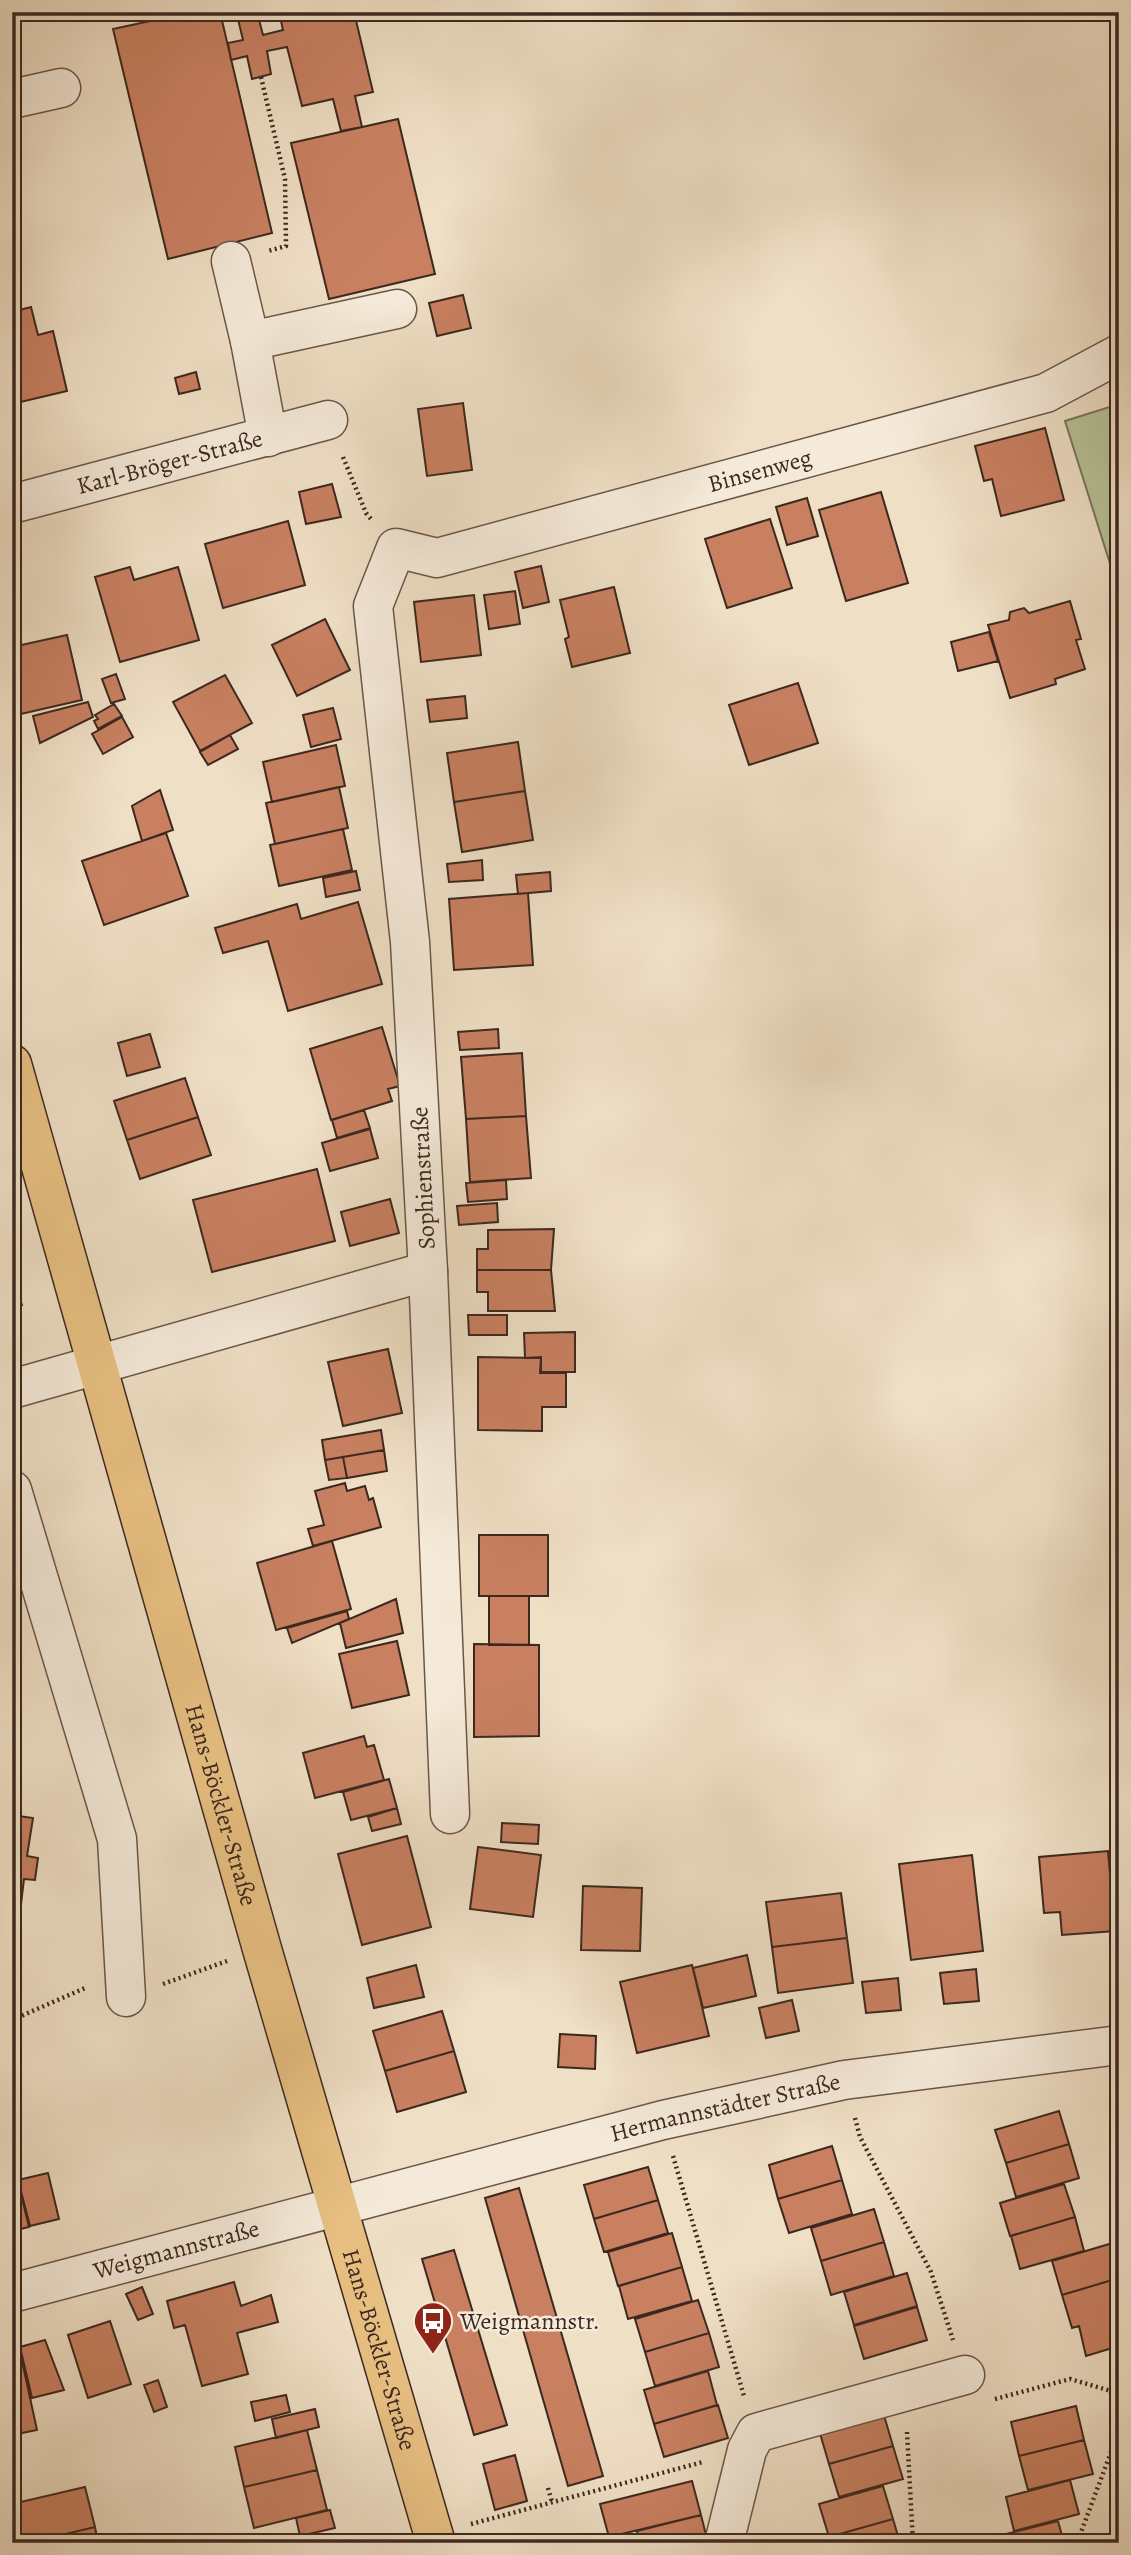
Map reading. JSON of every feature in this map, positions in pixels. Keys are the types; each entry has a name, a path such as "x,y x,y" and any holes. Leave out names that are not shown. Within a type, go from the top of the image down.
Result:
{"main road":[{"name":"Hans-Böckler-Straße","path":"12,1064 262,1949 435,2538"}],"street":[{"path":"12,99 61,88"},
{"path":"231,261 268,436"},
{"path":"250,341 397,309"},
{"name":"Binsenweg","path":"396,548 437,558 1046,393 1119,355"},
{"name":"Karl-Bröger-Straße","path":"12,504 328,420"},
{"name":"Sophienstraße","path":"396,548 373,606 410,942 428,1271 450,1814"},
{"path":"12,1389 428,1271"},
{"path":"12,1490 117,1839 125,1984"},
{"name":"Hermannstädter Straße","path":"338,2205 663,2120 844,2080 1119,2045"},
{"name":"Weigmannstraße","path":"12,2292 338,2205"},
{"path":"724,2543 752,2441 965,2375"}],"path":[{"path":"231,261 286,246 285,179 261,77"},
{"path":"328,420 366,513 396,548"},
{"path":"12,2020 125,1984 262,1949"},
{"path":"844,2080 860,2137 931,2272 965,2375 979,2403 1070,2379 1111,2390 1114,2444 1077,2543"},
{"path":"435,2538 752,2441 663,2120"},
{"path":"905,2392 913,2543"},
{"path":"548,2488 552,2502"}],"green space":[{"path":"1119,404 1119,592 1065,421"}],"building":[{"path":"192,12 220,12 272,233 168,259 113,29"},
{"path":"257,12 263,35 283,30 279,12 354,12 373,92 355,96 362,127 341,131 333,99 302,106 287,47 267,51 271,74 252,79 247,56 231,60 228,43 243,40 237,15"},
{"path":"398,119 435,274 329,299 291,143"},
{"path":"463,295 471,328 437,336 429,303"},
{"path":"31,307 38,335 53,331 67,391 12,404 12,312"},
{"path":"196,372 200,389 179,394 175,378"},
{"path":"463,403 472,470 427,476 418,409"},
{"path":"1045,428 1064,500 1001,516 992,479 984,481 975,446"},
{"path":"332,484 341,517 306,524 299,492"},
{"path":"881,492 908,583 846,601 819,510"},
{"path":"807,498 818,536 787,545 776,507"},
{"path":"770,519 792,588 727,608 705,539"},
{"path":"288,521 305,585 223,608 205,544"},
{"path":"541,566 549,602 523,608 515,572"},
{"path":"130,567 134,580 178,567 199,640 120,662 95,577"},
{"path":"614,587 630,653 572,667 565,639 569,637 560,600"},
{"path":"515,591 520,624 489,629 484,595"},
{"path":"474,595 481,655 421,662 414,602"},
{"path":"1070,601 1081,639 1076,640 1085,669 1055,679 1056,684 1010,698 988,625 1009,620 1010,612 1024,608 1029,613"},
{"path":"325,619 350,670 297,696 272,645"},
{"path":"989,632 998,661 958,671 951,642"},
{"path":"67,635 82,700 12,716 12,647"},
{"path":"116,674 125,699 111,703 102,679"},
{"path":"225,675 252,723 200,751 173,702"},
{"path":"798,683 818,743 749,765 729,705"},
{"path":"465,696 467,718 430,722 427,700"},
{"path":"88,702 93,717 40,743 33,716"},
{"path":"114,704 122,716 98,729 94,721 98,719 95,715"},
{"path":"333,708 341,739 311,747 303,715"},
{"path":"122,717 133,737 103,754 92,734"},
{"path":"230,735 238,749 208,765 200,752"},
{"path":"518,742 525,791 454,802 447,753"},
{"path":"336,745 345,786 272,802 263,762"},
{"path":"339,787 348,828 275,844 266,803"},
{"path":"160,790 173,830 142,841 132,806"},
{"path":"525,791 533,840 462,852 454,802"},
{"path":"343,829 352,870 279,886 270,845"},
{"path":"166,833 188,896 104,925 82,861"},
{"path":"482,860 483,880 449,882 447,864"},
{"path":"356,871 360,890 326,897 323,878"},
{"path":"550,872 551,891 518,894 516,875"},
{"path":"528,893 533,965 454,970 449,899"},
{"path":"358,902 382,984 288,1011 268,941 223,953 215,928 297,904 301,919"},
{"path":"382,1027 400,1086 388,1089 392,1101 331,1120 310,1049"},
{"path":"498,1029 499,1048 460,1050 458,1032"},
{"path":"150,1034 160,1067 127,1076 118,1043"},
{"path":"522,1053 526,1116 466,1119 461,1057"},
{"path":"185,1078 198,1117 127,1140 114,1101"},
{"path":"364,1110 370,1128 337,1138 332,1120"},
{"path":"526,1116 531,1178 470,1182 466,1119"},
{"path":"198,1117 211,1155 140,1179 127,1140"},
{"path":"370,1129 378,1158 330,1171 322,1143"},
{"path":"317,1169 335,1241 212,1272 193,1200"},
{"path":"506,1180 507,1199 468,1202 466,1183"},
{"path":"390,1199 399,1233 350,1246 341,1212"},
{"path":"497,1203 498,1222 459,1225 457,1206"},
{"path":"554,1229 551,1270 477,1270 477,1249 488,1249 488,1230"},
{"path":"477,1270 551,1270 555,1311 488,1311 488,1292 477,1292"},
{"path":"12,1276 22,1305 12,1308"},
{"path":"468,1315 507,1315 507,1335 469,1335"},
{"path":"575,1332 575,1372 541,1372 541,1357 525,1358 524,1333"},
{"path":"388,1349 402,1413 343,1426 328,1362"},
{"path":"478,1357 541,1358 540,1373 566,1373 566,1407 542,1407 542,1431 478,1430"},
{"path":"381,1430 384,1450 325,1460 322,1440"},
{"path":"384,1450 387,1471 347,1478 343,1457"},
{"path":"343,1457 347,1478 329,1480 325,1460"},
{"path":"345,1483 347,1491 365,1486 369,1500 373,1498 381,1527 313,1546 308,1529 324,1525 315,1491"},
{"path":"479,1535 548,1535 548,1596 479,1596"},
{"path":"332,1541 351,1609 276,1630 257,1563"},
{"path":"489,1596 529,1596 529,1645 489,1645"},
{"path":"396,1599 403,1633 346,1648 340,1623"},
{"path":"347,1611 349,1619 292,1643 287,1628"},
{"path":"397,1641 409,1695 352,1708 339,1654"},
{"path":"474,1644 539,1645 539,1736 474,1737"},
{"path":"364,1736 367,1747 374,1745 384,1780 315,1798 303,1753"},
{"path":"389,1779 397,1808 351,1820 343,1792"},
{"path":"397,1808 401,1824 372,1831 368,1817"},
{"path":"12,1815 33,1818 27,1856 38,1858 35,1880 24,1879 20,1913 12,1912"},
{"path":"502,1823 539,1825 538,1844 501,1842"},
{"path":"407,1836 431,1927 362,1945 338,1854"},
{"path":"478,1847 541,1855 533,1917 470,1909"},
{"path":"1108,1851 1115,1931 1062,1935 1060,1912 1044,1913 1039,1857"},
{"path":"972,1855 983,1951 911,1960 899,1864"},
{"path":"583,1886 642,1888 640,1951 581,1950"},
{"path":"841,1893 847,1938 772,1947 766,1902"},
{"path":"847,1938 853,1983 778,1993 772,1947"},
{"path":"747,1955 756,1996 703,2008 693,1968"},
{"path":"416,1965 424,1997 374,2008 367,1978"},
{"path":"692,1965 709,2036 637,2053 620,1982"},
{"path":"976,1969 979,2001 944,2004 940,1973"},
{"path":"898,1978 901,2010 866,2013 862,1982"},
{"path":"792,2000 799,2031 766,2038 759,2008"},
{"path":"442,2011 454,2051 385,2071 373,2031"},
{"path":"560,2034 596,2036 595,2069 558,2067"},
{"path":"454,2051 466,2092 397,2112 385,2071"},
{"path":"1059,2111 1069,2144 1006,2163 995,2130"},
{"path":"1069,2144 1079,2178 1016,2197 1006,2163"},
{"path":"832,2146 842,2180 778,2199 769,2165"},
{"path":"12,2162 29,2227 12,2231"},
{"path":"648,2167 658,2200 594,2219 584,2185"},
{"path":"48,2173 59,2219 30,2226 18,2180"},
{"path":"842,2180 852,2214 789,2233 778,2199"},
{"path":"1064,2184 1075,2217 1010,2236 1000,2203"},
{"path":"519,2188 603,2476 568,2486 485,2198"},
{"path":"658,2200 668,2233 604,2252 594,2219"},
{"path":"874,2209 884,2242 821,2261 811,2228"},
{"path":"1075,2217 1084,2251 1020,2269 1011,2236"},
{"path":"672,2233 682,2267 618,2286 608,2252"},
{"path":"884,2242 894,2276 831,2295 821,2261"},
{"path":"1116,2242 1119,2251 1119,2278 1062,2295 1052,2261"},
{"path":"454,2250 507,2425 474,2435 422,2259"},
{"path":"682,2267 692,2301 628,2319 619,2286"},
{"path":"907,2273 917,2306 854,2325 844,2292"},
{"path":"1119,2278 1119,2346 1086,2356 1079,2326 1072,2328 1062,2295"},
{"path":"234,2282 241,2306 271,2295 278,2322 237,2333 248,2374 202,2386 185,2325 174,2328 167,2301"},
{"path":"142,2287 153,2314 138,2320 126,2294"},
{"path":"698,2300 709,2333 645,2352 635,2319"},
{"path":"917,2307 927,2340 864,2359 854,2326"},
{"path":"110,2321 131,2384 88,2398 68,2335"},
{"path":"709,2333 719,2367 655,2386 645,2352"},
{"path":"45,2340 64,2390 32,2398 20,2347"},
{"path":"19,2347 37,2430 12,2435 12,2348"},
{"path":"708,2371 717,2405 654,2424 644,2390"},
{"path":"158,2380 167,2407 154,2412 144,2385"},
{"path":"286,2395 290,2412 255,2421 251,2402"},
{"path":"718,2405 728,2438 664,2457 654,2424"},
{"path":"1076,2406 1084,2440 1019,2456 1011,2422"},
{"path":"315,2409 319,2427 276,2438 272,2419"},
{"path":"883,2412 893,2446 829,2464 819,2430"},
{"path":"307,2430 317,2470 244,2487 235,2447"},
{"path":"1084,2440 1093,2474 1028,2490 1019,2456"},
{"path":"893,2446 903,2479 839,2497 829,2464"},
{"path":"515,2455 527,2501 495,2510 483,2464"},
{"path":"317,2470 327,2510 254,2528 244,2487"},
{"path":"1070,2480 1079,2514 1014,2531 1006,2497"},
{"path":"692,2481 701,2515 609,2537 600,2504"},
{"path":"883,2486 893,2519 829,2537 819,2504"},
{"path":"85,2487 95,2527 28,2543 15,2543 12,2532 12,2504"},
{"path":"330,2510 335,2528 300,2536 296,2518"},
{"path":"701,2515 708,2543 640,2543 637,2531"},
{"path":"893,2519 900,2543 830,2543 829,2537"},
{"path":"1058,2521 1064,2543 995,2543 994,2537"},
{"path":"95,2527 98,2543 28,2543"},
{"path":"318,2532 321,2543 284,2543 284,2540"}],"place":[{"name":"Weigmannstr.","path":"433,2355"}]}
